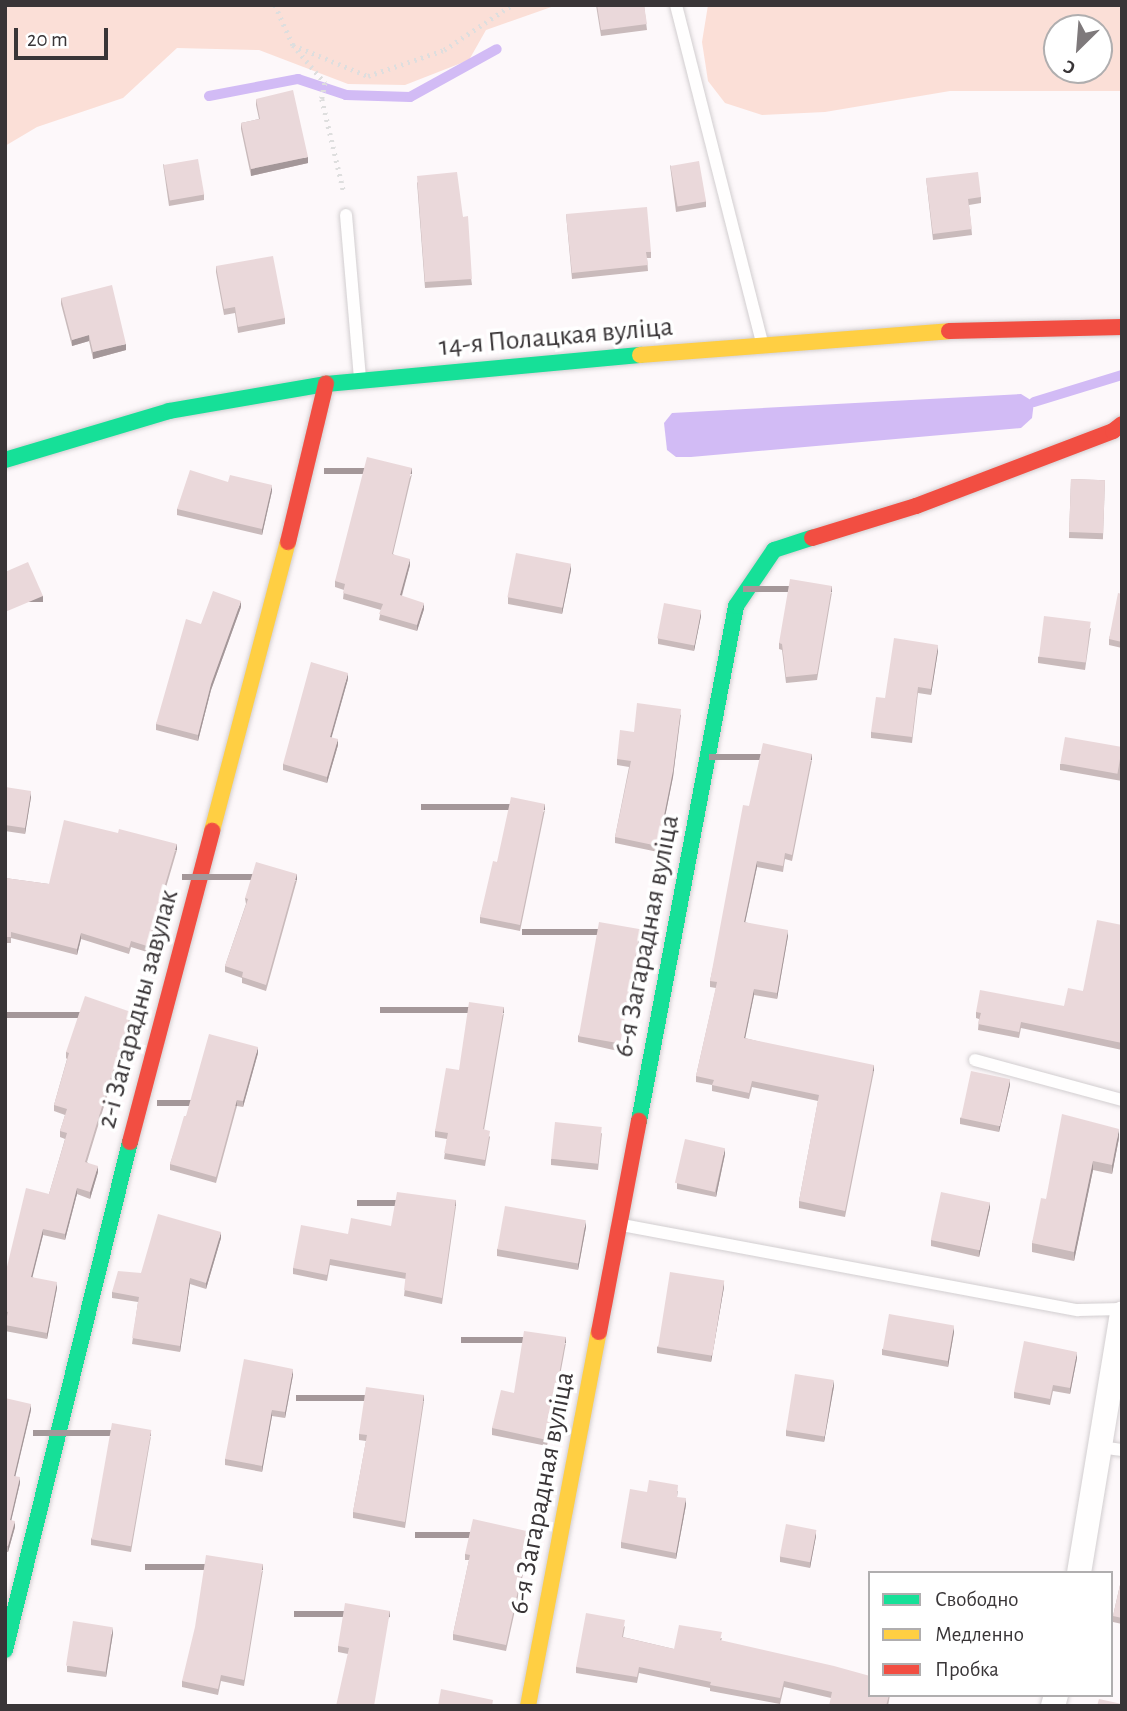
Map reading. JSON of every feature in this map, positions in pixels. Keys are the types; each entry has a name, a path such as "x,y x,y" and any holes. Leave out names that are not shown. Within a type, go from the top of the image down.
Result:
{"street":[{"name":"14-я Полацкая вуліца","path":"5,460 169,411 326,384 762,344 961,330 1122,327"},
{"name":"2-і Загарадны завулак","path":"5,1650 131,1139 304,481 326,384"},
{"name":"6-я Загарадная вуліца","path":"528,1706 736,606 774,550 916,506 1101,436 1122,424"},
{"path":"1080,1571 1111,1448 1122,1312"}],"lane":[{"path":"676,5 762,344"},
{"path":"346,215 360,381"},
{"path":"975,1060 1122,1100"},
{"path":"619,1224 1078,1310 1122,1312"}],"path":[{"path":"275,5 293,45 326,83 322,99 342,178 346,215"},
{"path":"293,45 368,76 444,50 512,5"}],"shaded area":[{"path":"5,5 557,5 486,30 469,60 405,85 348,84 259,50 177,48 123,98 37,127 5,146"},
{"path":"708,5 1122,5 1122,91 950,91 825,112 762,115 725,103 708,81 702,42"},
{"path":"1021,394 1034,402 1032,418 1021,428 691,457 676,457 667,450 664,423 672,413"}],"building":[{"path":"597,5 644,5 647,24 601,30"},
{"path":"293,90 308,157 251,169 241,123 260,119 256,99"},
{"path":"198,159 204,194 170,201 164,165"},
{"path":"699,161 706,201 678,206 670,166"},
{"path":"1120,167 1122,167 1122,219"},
{"path":"457,172 463,217 468,216 472,279 425,282 417,176"},
{"path":"978,172 981,197 968,199 972,229 933,234 926,178"},
{"path":"647,207 651,252 646,252 648,265 572,273 566,214"},
{"path":"273,256 285,318 238,327 235,307 224,309 216,266"},
{"path":"112,285 126,344 93,352 89,335 72,340 61,298"},
{"path":"367,457 412,468 392,554 410,559 400,595 424,603 417,625 379,614 383,604 343,593 345,584 335,581"},
{"path":"190,470 228,482 230,475 272,485 262,529 177,509"},
{"path":"1071,479 1105,480 1103,533 1069,532"},
{"path":"516,553 571,564 562,608 507,597"},
{"path":"28,562 43,596 5,612 5,572"},
{"path":"790,579 832,586 817,674 786,677 782,644 779,643"},
{"path":"213,591 241,601 211,684 198,735 156,724 186,619 201,624"},
{"path":"1118,593 1122,594 1122,642 1109,639"},
{"path":"664,603 701,610 694,646 657,638"},
{"path":"1044,616 1091,622 1086,662 1039,657"},
{"path":"894,638 938,645 931,689 918,687 912,737 871,732 876,697 885,698"},
{"path":"311,662 348,673 330,737 338,739 327,777 283,764"},
{"path":"637,703 681,709 673,771 658,846 615,837 631,761 617,759 620,730 634,732"},
{"path":"1065,737 1122,747 1117,774 1060,764"},
{"path":"763,743 812,754 792,855 785,853 783,866 757,861 744,922 788,930 777,993 754,989 744,1038 874,1065 845,1211 799,1201 819,1095 752,1081 749,1093 712,1085 714,1080 696,1076 717,982 710,981 743,805 749,806"},
{"path":"5,787 31,791 25,828 5,825"},
{"path":"511,797 545,804 520,925 480,917 493,861 497,862"},
{"path":"64,820 118,833 119,829 177,844 147,946 131,941 129,948 81,933 77,949 11,932 11,937 5,937 5,878 49,884"},
{"path":"256,862 297,874 266,985 242,977 243,972 225,966 248,899 245,898"},
{"path":"1097,920 1122,925 1122,1043 1021,1022 1019,1032 978,1024 981,1013 976,1012 980,990 1064,1006 1068,988 1083,991"},
{"path":"599,922 640,929 620,1044 579,1036"},
{"path":"85,996 131,1012 85,1162 98,1166 90,1192 77,1188 65,1234 43,1229 31,1277 57,1282 47,1333 5,1325 8,1312 5,1311 5,1275 26,1188 49,1194 67,1133 60,1131 67,1109 54,1105 69,1053 66,1052"},
{"path":"469,1002 504,1007 483,1129 490,1131 485,1160 444,1153 448,1133 435,1131 446,1068 459,1070"},
{"path":"209,1034 258,1047 243,1101 237,1100 216,1177 170,1164"},
{"path":"971,1071 1010,1079 1000,1126 961,1118"},
{"path":"1062,1114 1119,1129 1112,1165 1093,1161 1074,1252 1032,1243 1041,1198 1046,1199"},
{"path":"555,1122 602,1127 598,1164 551,1159"},
{"path":"685,1139 725,1148 715,1192 675,1183"},
{"path":"397,1192 456,1200 442,1298 404,1290 406,1273 330,1259 327,1275 293,1268 301,1225 348,1234 351,1218 391,1226"},
{"path":"941,1192 990,1202 980,1250 931,1240"},
{"path":"505,1206 586,1220 578,1264 497,1249"},
{"path":"158,1214 221,1232 206,1283 190,1278 180,1346 132,1338 139,1297 112,1292 118,1271 141,1273"},
{"path":"670,1272 724,1281 712,1356 658,1347"},
{"path":"889,1314 954,1325 948,1361 883,1349"},
{"path":"524,1331 566,1337 547,1440 492,1428 501,1390 514,1393"},
{"path":"1024,1341 1077,1352 1070,1388 1053,1385 1050,1399 1014,1392"},
{"path":"244,1359 293,1369 285,1412 272,1410 262,1466 225,1459"},
{"path":"795,1374 834,1380 825,1436 786,1430"},
{"path":"366,1387 424,1395 405,1522 353,1512 367,1435 359,1434"},
{"path":"5,1398 31,1404 14,1476 20,1477 10,1520 15,1521 8,1546 5,1546"},
{"path":"112,1423 151,1430 131,1546 92,1539"},
{"path":"649,1480 678,1485 677,1497 686,1498 676,1553 621,1542 630,1489 647,1492"},
{"path":"473,1519 531,1532 506,1645 453,1634 470,1555 465,1554"},
{"path":"786,1524 816,1530 810,1562 780,1556"},
{"path":"206,1555 263,1564 244,1680 221,1675 218,1689 182,1681 195,1627"},
{"path":"1122,1576 1122,1618 1113,1616"},
{"path":"345,1603 390,1611 374,1706 336,1706 349,1648 338,1646"},
{"path":"586,1613 625,1620 622,1637 674,1649 679,1625 722,1632 720,1640 868,1675 868,1697 888,1697 886,1706 829,1706 832,1692 784,1681 780,1698 710,1685 711,1682 639,1667 637,1677 576,1667"},
{"path":"73,1621 113,1627 105,1672 66,1665"},
{"path":"441,1689 493,1700 492,1706 438,1706"},
{"path":"1099,1699 1122,1704 1122,1706 1097,1706"}],"waterway":[{"path":"209,96 298,79 346,95 410,97 497,49"},
{"path":"1034,402 1122,375"}],"traffic: fast":[{"path":"5,460 169,411 326,384 640,355"},
{"path":"639,1121 736,606 774,550 812,538"},
{"path":"5,1650 130,1142"}],"traffic: slow":[{"path":"640,355 949,331"},
{"path":"212,831 288,542"},
{"path":"528,1706 599,1332"}],"traffic: jam":[{"path":"949,331 1122,327"},
{"path":"288,542 326,384"},
{"path":"812,538 916,506 1113,431 1122,424"},
{"path":"130,1142 212,831"},
{"path":"599,1332 639,1121"}]}
